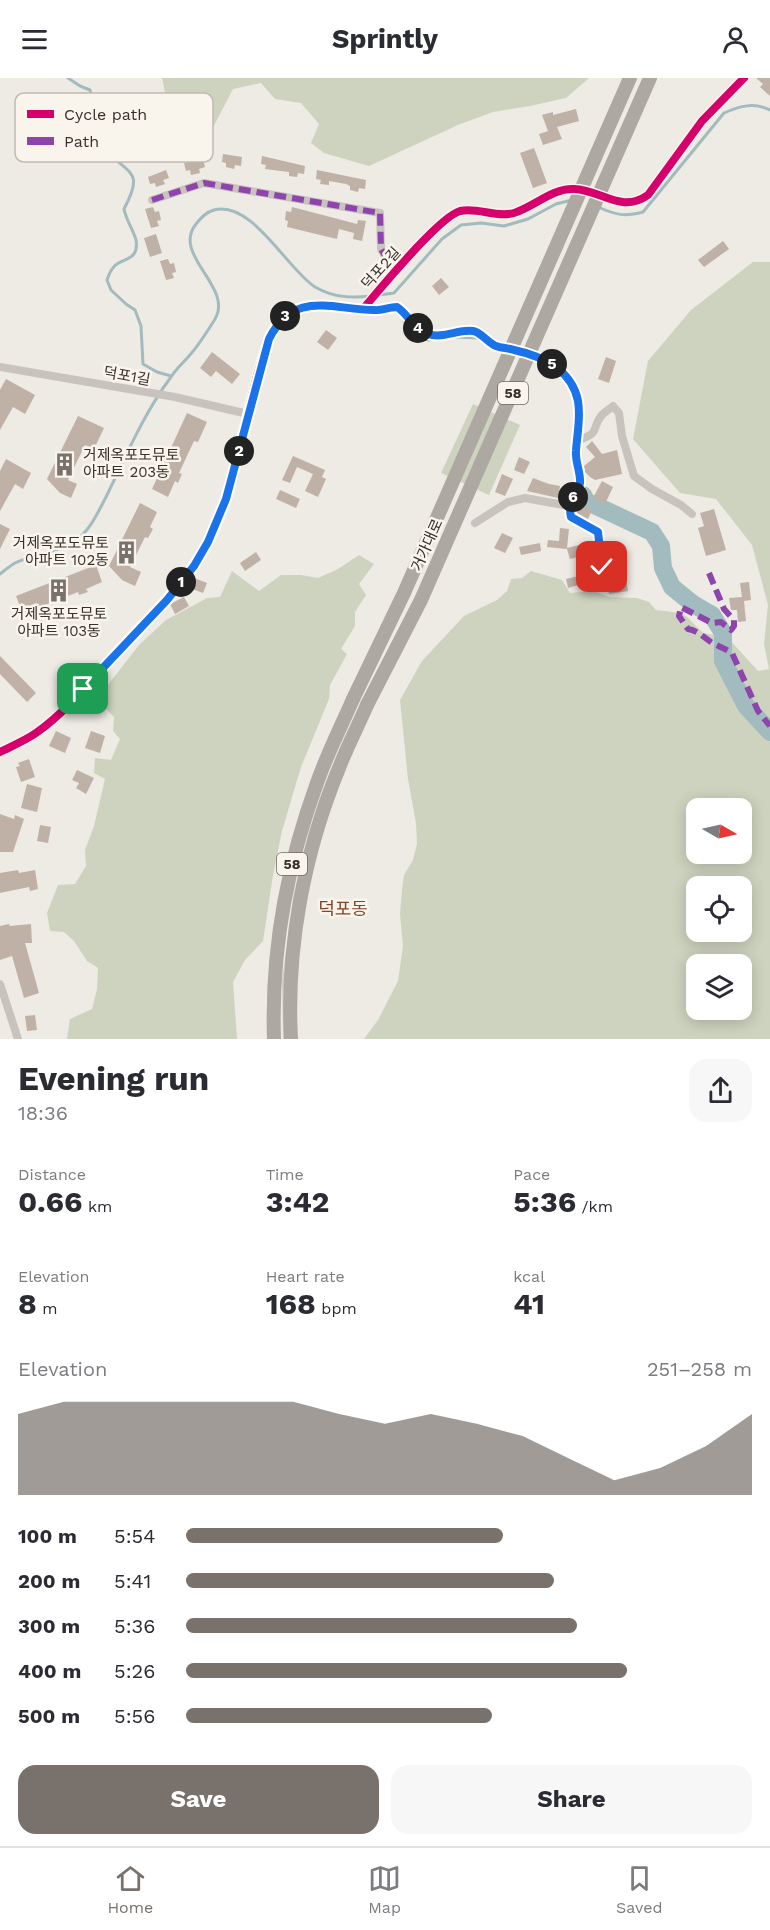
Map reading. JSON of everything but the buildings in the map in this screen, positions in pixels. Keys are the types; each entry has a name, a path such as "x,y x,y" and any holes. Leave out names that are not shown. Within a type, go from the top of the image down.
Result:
{"highway":[{"name":"거가대로","path":"274,1039 273,992 283,908 301,829 317,780 404,593 630,78"},
{"name":"거가대로","path":"291,1039 291,976 300,899 315,838 338,769 367,705 426,589 650,78"},
{"path":"291,976 296,980 298,989 300,1039"}],"street":[{"name":"덕포2길","path":"0,752 35,734 60,713 167,600 194,566 223,508 269,339 280,320 289,313 306,306 363,309 450,215 462,211 505,214 516,212 562,190 574,189 618,202 639,201 648,195 702,121 744,78"},
{"path":"152,200 204,183 380,213 381,249 395,273"},
{"path":"363,309 375,311 397,307 403,311 413,325 427,334 436,336 455,332 477,332 497,347 515,350 555,365 570,380 578,399 579,422 576,452 580,484 568,506 571,517 598,532 602,567 606,571"},
{"name":"덕포1길","path":"0,367 175,397 248,414"},
{"path":"578,440 590,437 600,417 614,406 620,413 622,436 634,476 692,514"},
{"path":"475,524 508,502 525,498 568,506"},
{"path":"0,984 4,1010 18,1039"}],"green space":[{"path":"162,78 589,78 566,98 493,112 458,125 369,166 324,153 311,143 319,124 301,103 275,99 261,83 233,89 213,127 213,93 165,93"},
{"path":"753,262 770,262 770,1039 364,1039 378,1020 398,981 403,946 400,914 404,875 413,860 417,844 400,700 422,661 464,616 497,600 507,591 511,579 522,578 531,571 562,580 570,593 594,591 609,597 637,598 649,602 656,610 686,616 703,633 727,637 758,671 769,669 764,644 768,605 752,545 716,499 680,493 633,439 648,361 691,310"},
{"path":"473,404 520,425 489,495 441,473"},
{"path":"359,555 374,564 359,584 366,595 355,612 355,626 341,649 347,654 330,685 329,699 301,767 282,831 263,941 245,960 233,982 237,1039 67,1039 70,1019 92,1009 97,989 98,968 87,961 74,941 64,932 50,931 47,913 58,885 75,884 86,866 85,850 94,826 105,779 94,773 95,758 111,760 120,739 113,731 114,717 97,699 139,645 166,620 207,598 220,597 232,571 259,591 281,575 318,578 338,569"},
{"path":"295,883 288,981 290,1039 283,1039 282,981"}],"waterway":[{"path":"68,78 90,90 91,93"},
{"path":"598,207 620,214 643,212 724,113 747,106 758,106 770,110"},
{"path":"119,162 131,174 133,180 133,187 124,209 136,240 136,250 134,254 114,267 107,280 111,290 135,310 141,326 143,364 157,372 171,376"},
{"path":"379,295 394,293 442,239 461,225 481,223 504,226 528,219 556,204 572,200"},
{"path":"0,574 15,563 68,545 85,532 100,509 152,405 215,319 219,307 217,295 196,259 191,247 190,236 196,224 206,214 214,210 228,210 242,215 268,238 304,278 322,291 343,296 372,296"},
{"path":"404,321 419,336 428,340 456,337 478,338"},
{"path":"583,495 586,501 652,532 661,546 663,568 672,587 693,604 712,615 723,633 723,661 746,706 770,732"}],"marked path":[{"path":"152,200 204,183 380,213 381,249 395,273"},
{"path":"709,573 724,609 734,620 734,626 731,630 721,622 712,623 681,607 679,616 688,629 732,653 758,711 770,726"}],"cycle path":[{"path":"0,752 36,733 71,703 189,572 212,535 224,506 259,368 273,332 281,320 290,313 309,306 363,309 425,239 438,226 460,211 514,213 566,189 584,190 620,202 638,200 648,195 702,121 744,78"},
{"path":"363,309 375,311 397,307 419,329 428,334 476,332 493,345 535,356 562,373 575,390 579,407 576,455 579,479 578,488 570,506 571,517 598,532 602,566 606,571"}],"place":[{"name":"거제옥포도뮤토 아파트 203동","path":"65,464"},
{"name":"거제옥포도뮤토 아파트 102동","path":"127,552"},
{"name":"거제옥포도뮤토 아파트 103동","path":"59,590"}],"district":[{"name":"덕포동","path":"343,908"}],"route":[{"path":"83,689 167,600 194,566 208,542 226,499 269,339 280,320 289,313 306,306 319,305 375,311 397,307 403,311 413,325 427,334 436,336 455,332 477,332 497,347 515,350 555,365 570,380 578,399 579,422 576,452 580,484 568,506 571,517 598,532 602,567"}]}
